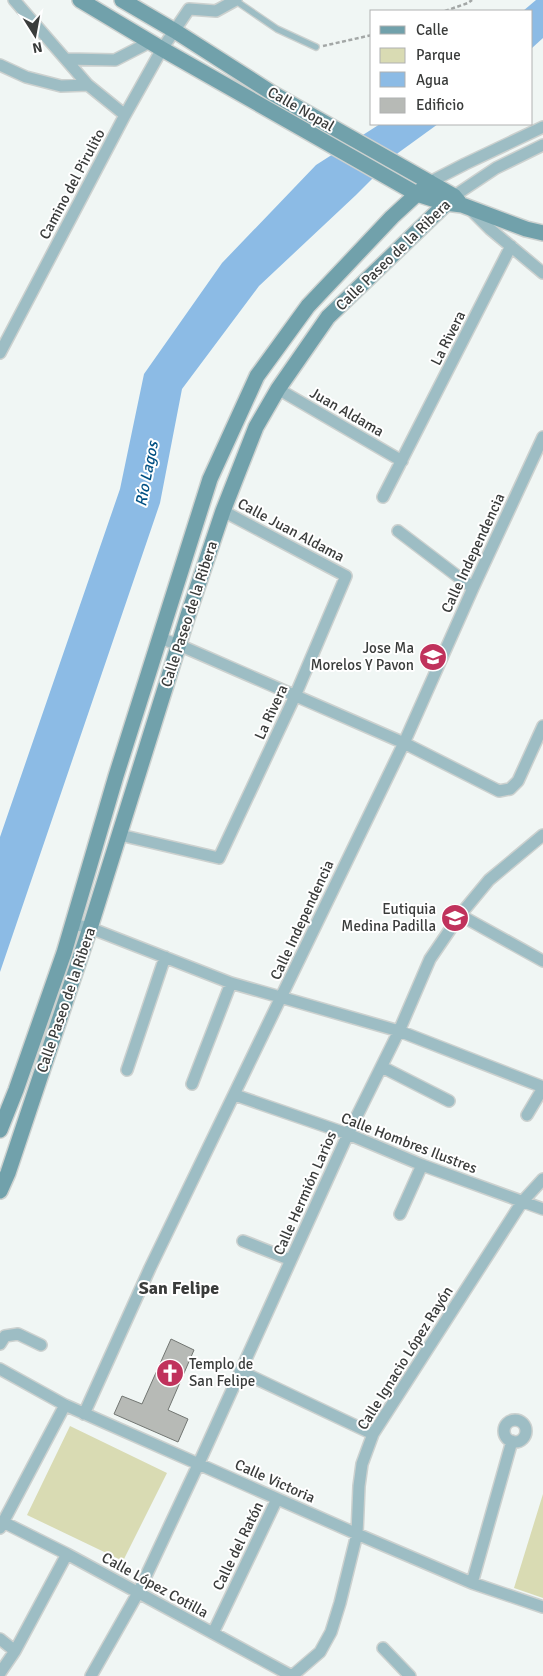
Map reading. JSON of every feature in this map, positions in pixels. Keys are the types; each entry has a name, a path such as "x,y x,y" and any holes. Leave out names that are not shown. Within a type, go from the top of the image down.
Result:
{"street":[{"path":"14,0 88,85 125,115"},
{"name":"Calle Nopal","path":"80,0 156,46 414,192 457,203"},
{"name":"Calle Nopal","path":"122,0 308,114 424,179 457,203"},
{"path":"191,5 216,11 236,1"},
{"name":"Camino del Pirulito","path":"0,353 125,115 156,46 175,31 191,5"},
{"path":"66,60 115,60 156,46"},
{"path":"0,65 26,77 61,86 88,85"},
{"name":"Calle Paseo de la Ribera","path":"0,1130 64,953 116,776 210,479 257,376 308,306 392,217 424,179 543,127"},
{"name":"Calle Paseo de la Ribera","path":"0,1192 12,1163 90,928 159,705 223,511 256,427 278,389 328,317 496,168 543,145"},
{"path":"457,203 526,229 543,233"},
{"path":"457,203 543,273"},
{"name":"La Rivera","path":"383,498 511,246"},
{"name":"Juan Aldama","path":"278,389 402,461"},
{"name":"Calle Independencia","path":"84,1414 150,1268 404,743 473,588 542,443"},
{"name":"Calle Juan Aldama","path":"223,511 346,576"},
{"path":"398,531 473,588"},
{"name":"La Rivera","path":"120,835 219,858 295,696 346,576"},
{"path":"160,638 404,743 499,791 510,789 518,781 543,726"},
{"name":"Calle Hermión Larios","path":"90,1676 138,1593 348,1134 399,1031 430,959 460,914 489,880 543,834"},
{"path":"460,914 543,961"},
{"path":"72,924 90,928 230,983 399,1031 543,1087 527,1114"},
{"path":"127,1070 165,957"},
{"path":"192,1084 230,983"},
{"path":"382,1067 449,1101"},
{"name":"Calle Hombres Ilustres","path":"235,1095 348,1134 422,1165 543,1209"},
{"path":"400,1214 422,1165"},
{"name":"Calle Ignacio López Rayón","path":"292,1676 320,1652 331,1632 357,1534 362,1464 373,1434 522,1202 543,1179"},
{"path":"243,1241 291,1260"},
{"path":"0,1344 5,1336 18,1334 41,1345"},
{"name":"Calle Victoria","path":"0,1369 84,1414 357,1534 472,1583 543,1607"},
{"path":"240,1371 373,1434"},
{"path":"2,1525 65,1405"},
{"path":"472,1583 512,1441"},
{"name":"Calle del Ratón","path":"212,1633 277,1498"},
{"name":"Calle López Cotilla","path":"2,1525 67,1554 292,1676"},
{"path":"0,1673 15,1651 67,1554"},
{"path":"0,1639 15,1651"},
{"path":"383,1648 410,1676"}],"lane":[{"path":"236,1 277,29 316,47"}],"path":[{"path":"448,10 472,0"},
{"path":"316,47 370,35"}],"green space":[{"path":"70,1426 167,1473 123,1561 27,1515"},
{"path":"543,1494 543,1598 514,1588"}],"water":[{"path":"536,0 543,0 543,38 533,47 533,10 524,10"},
{"name":"Río Lagos","path":"378,125 437,125 398,153 259,286 182,389 160,503 0,972 0,837 120,489 144,374 222,263 316,165"}],"building":[{"name":"Templo de San Felipe","path":"171,1339 194,1350 168,1410 188,1419 178,1442 114,1414 122,1396 142,1404"}],"place":[{"name":"Jose Ma Morelos Y Pavon","path":"433,657"},
{"name":"Eutiquia Medina Padilla","path":"455,918"},
{"name":"Templo de San Felipe","path":"170,1373"}],"district":[{"name":"San Felipe","path":"179,1288"}]}
